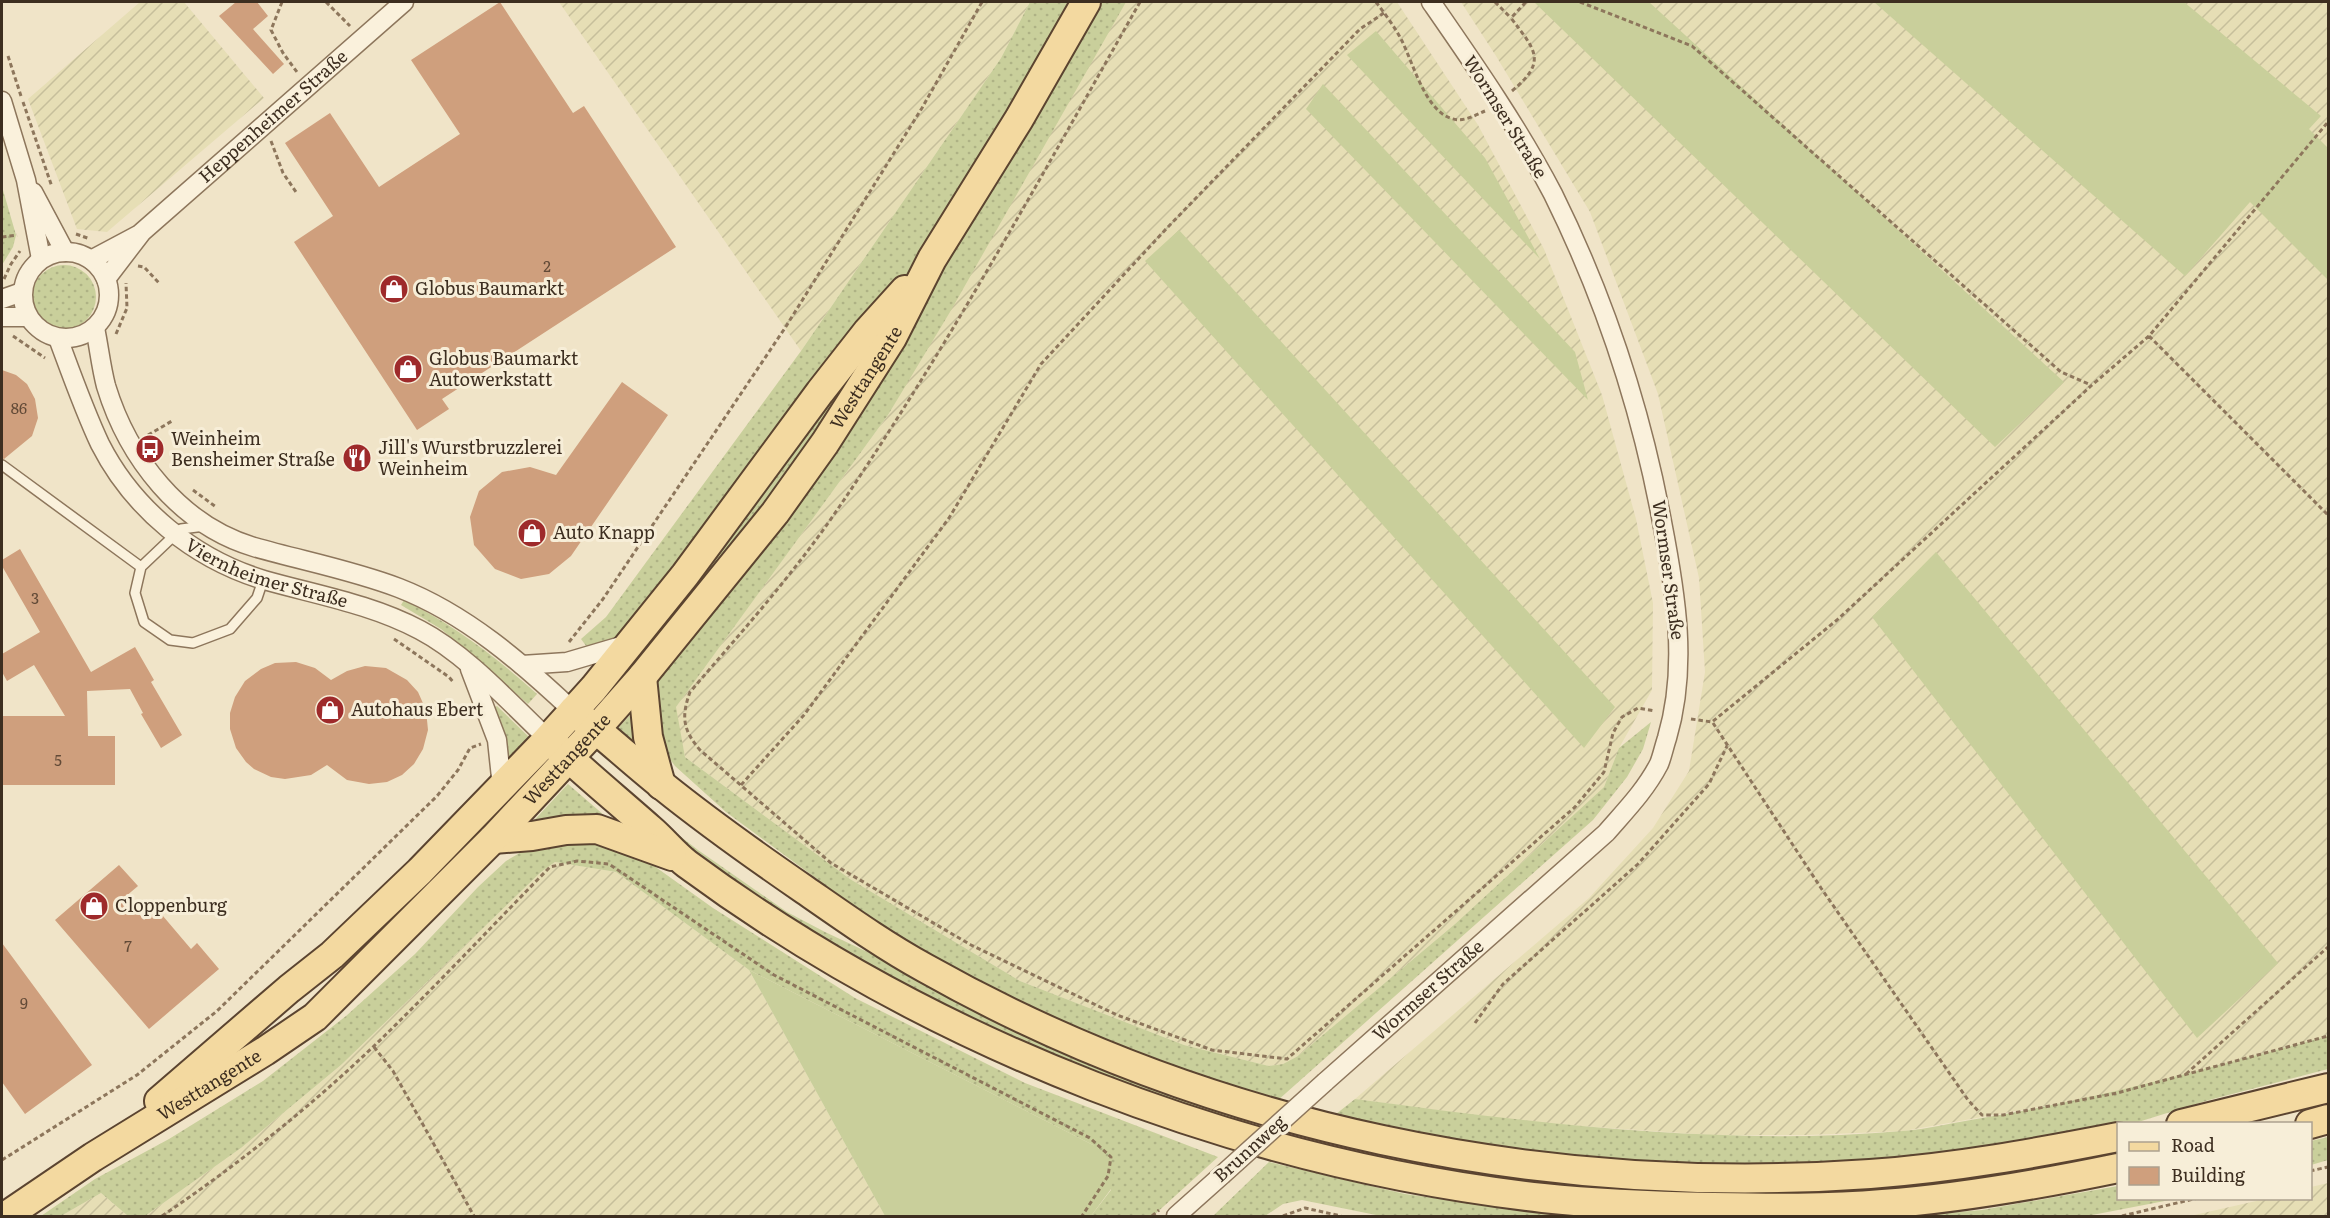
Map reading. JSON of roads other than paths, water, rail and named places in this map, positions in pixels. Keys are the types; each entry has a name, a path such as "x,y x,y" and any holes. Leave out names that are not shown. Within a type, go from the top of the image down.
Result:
{"main road":[{"name":"Westtangente","path":"6,1216 93,1157 255,1057 315,1017 494,839 596,729 642,677 776,513 825,443 892,338 932,259 1019,119 1086,2"},
{"name":"Westtangente","path":"93,1157 332,955 420,871 548,739 685,575 831,377 867,332 932,259"},
{"path":"642,677 648,737 661,785"},
{"path":"573,711 661,785 732,839 832,909 923,968 1038,1027 1133,1067 1218,1097 1315,1125 1419,1147 1559,1169 1659,1176 1752,1178 1883,1173 2000,1159 2117,1137"},
{"path":"548,739 654,832 682,860 763,916 839,964 947,1023 1031,1061 1117,1095 1200,1124 1302,1153 1392,1173 1486,1190 1545,1198 1651,1206 1765,1208 1881,1204 2019,1188 2117,1168"},
{"path":"494,839 566,830 597,829 682,860"},
{"path":"2189,1122 2328,1088"},
{"path":"2312,1123 2328,1119"}],"street":[{"name":"Heppenheimer Straße","path":"106,279 142,232 404,2"},
{"name":"Wormser Straße","path":"1325,1082 1606,833 1640,795 1659,763 1674,716 1679,670 1678,625 1668,550 1650,460 1624,368 1589,277 1552,194 1488,104 1431,2"},
{"path":"2,101 26,180 44,229 65,252"},
{"path":"40,259 44,229"},
{"path":"65,252 79,253 91,260 106,279 109,292 108,305 103,318 95,328 71,339 58,338 36,327 28,317 23,305 22,292 31,268 40,259 65,252"},
{"name":"Heppenheimer Straße","path":"91,260 123,256"},
{"path":"2,299 22,292"},
{"path":"2,317 28,317"},
{"name":"Viernheimer Straße","path":"95,328 106,384 123,431 146,468 174,500 208,526 252,546 369,577 401,589 468,624 522,665 573,711"},
{"name":"Viernheimer Straße","path":"58,338 101,445 142,505 174,534 202,553 263,580 386,613 422,631 468,665 548,739"},
{"path":"522,665 567,662 629,644"},
{"path":"468,665 498,740 502,787"},
{"name":"Brunnweg","path":"1176,1216 1325,1082"}],"lane":[{"path":"2,465 141,567"},
{"path":"208,526 181,529 141,567 135,593 144,622 170,640 193,643 230,629 256,598 263,580"}],"place":[{"name":"Globus Baumarkt","path":"394,289"},
{"name":"Globus Baumarkt Autowerkstatt","path":"408,369"},
{"name":"Weinheim Bensheimer Straße","path":"150,449"},
{"name":"Jill's Wurstbruzzlerei Weinheim","path":"357,458"},
{"name":"Auto Knapp","path":"532,533"},
{"name":"Autohaus Ebert","path":"330,710"},
{"name":"Cloppenburg","path":"94,906"}]}
